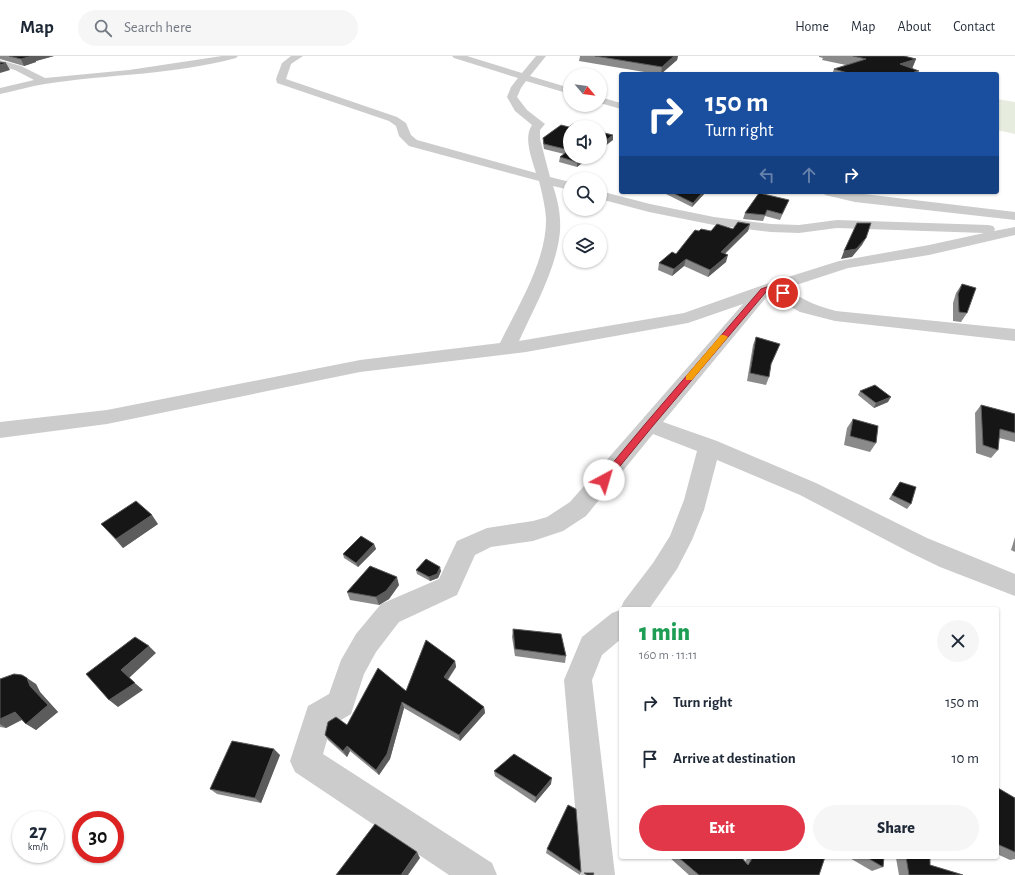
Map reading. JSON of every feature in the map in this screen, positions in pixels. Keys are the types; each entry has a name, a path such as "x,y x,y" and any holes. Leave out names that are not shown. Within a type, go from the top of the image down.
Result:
{"street":[{"path":"0,91 44,81 129,73 215,61 233,56"},
{"path":"298,56 287,63 281,81 393,119 402,125 403,133 407,139 413,142 563,184"},
{"path":"457,56 563,90"},
{"path":"504,349 507,347 545,262 553,232 552,208 548,190 543,179 534,136 534,131 538,124 516,105 512,97 516,87 541,56"},
{"path":"0,63 18,68 44,81"},
{"path":"607,102 619,105"},
{"path":"838,194 855,198 1015,216"},
{"path":"607,196 649,208 714,220 771,228 799,229 837,224 1015,230"},
{"path":"0,430 107,417 360,366 504,349 688,318 770,288 845,264 929,250 1015,230"},
{"path":"770,288 806,308 835,316 1015,335"},
{"path":"480,875 306,761 318,717 341,704 351,670 366,642 390,613 448,587 466,548 487,538 533,531 556,524 578,509 649,425 770,288"},
{"path":"649,425 808,489 949,559 1015,585"},
{"path":"635,607 664,568 685,531 702,480 709,448"},
{"path":"598,875 578,680 592,646 619,624"}],"shaded area":[{"path":"999,99 1015,102 1015,134 999,130"}],"building":[{"path":"9,56 32,56 21,59"},
{"path":"595,56 674,56 662,67"},
{"path":"853,56 904,56 916,59 900,64 919,71 844,72 834,69 866,59"},
{"path":"561,125 563,126 563,149 544,144 543,138"},
{"path":"607,134 613,135 607,140"},
{"path":"675,194 701,194 693,203"},
{"path":"758,194 789,200 782,214 767,210 765,215 745,213"},
{"path":"738,222 750,224 721,252 728,255 710,270 686,259 674,269 659,263 672,252 676,254 695,230 699,231 701,229 711,231 717,224 733,229"},
{"path":"857,223 871,223 866,238 856,249 844,251"},
{"path":"962,284 976,288 967,313 959,312 958,294"},
{"path":"756,337 780,344 771,364 769,377 750,373"},
{"path":"875,385 891,397 876,403 860,391"},
{"path":"981,405 1015,414 1015,433 1000,429 998,450 983,445"},
{"path":"853,419 878,426 876,443 850,436"},
{"path":"900,482 916,487 911,504 892,495"},
{"path":"136,501 152,515 116,539 101,524"},
{"path":"361,536 374,544 356,563 343,554"},
{"path":"426,559 440,567 437,574 429,577 416,570"},
{"path":"370,566 397,577 386,591 376,597 347,592"},
{"path":"513,629 561,634 566,656 515,649"},
{"path":"135,637 149,646 121,670 135,683 109,700 86,674"},
{"path":"426,640 455,661 444,677 484,707 459,735 402,702 387,754 376,770 347,746 343,751 325,735 328,722 336,717 347,725 378,668 406,691"},
{"path":"14,674 22,675 27,678 30,686 48,705 26,724 15,712 0,719 0,679"},
{"path":"232,741 274,749 255,798 210,789"},
{"path":"514,754 552,778 536,797 494,771"},
{"path":"999,789 1015,798 1015,852 999,845"},
{"path":"568,805 576,809 581,872 547,849"},
{"path":"375,824 417,852 401,875 336,875"},
{"path":"680,859 743,859 748,865 752,859 824,859 819,875 699,875"},
{"path":"869,859 884,859 883,867"},
{"path":"906,859 930,859 930,865 963,875 909,875"},
{"path":"584,873 594,873 593,875 587,875"}],"slow traffic":[{"path":"689,378 724,337"}],"route":[{"path":"604,480 764,290 775,286 783,293"}]}
